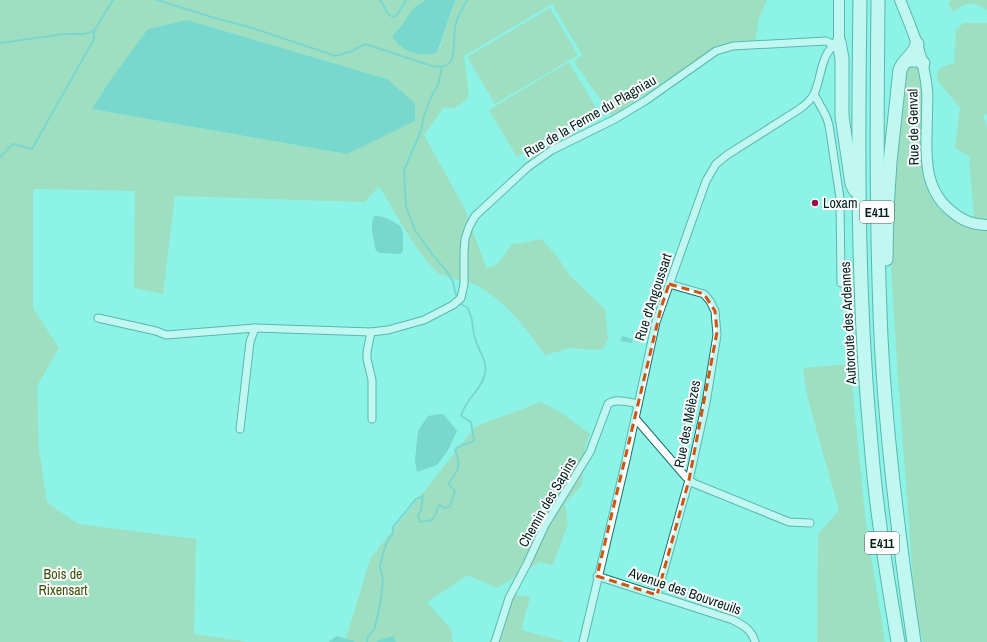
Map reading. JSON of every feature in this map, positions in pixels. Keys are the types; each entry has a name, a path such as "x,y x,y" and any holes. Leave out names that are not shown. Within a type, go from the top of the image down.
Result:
{"highway":[{"name":"Autoroute des Ardennes","path":"860,0 859,198 864,340 870,444 882,543 898,642"},
{"name":"E411","path":"878,0 877,196 881,338 887,423 899,541 914,642"},
{"path":"837,43 842,59 842,116 852,184 859,198"},
{"path":"887,423 894,410 886,262 890,162 900,70 903,63 913,53 917,44"},
{"path":"907,60 918,60 923,63"}],"street":[{"path":"837,43 839,0"},
{"name":"Rue de Genval","path":"900,0 923,63 928,92 927,167 930,181 935,193 942,203 954,214 967,221 987,225"},
{"name":"Rue de la Ferme du Plagniau","path":"98,318 156,331 165,335 255,328 371,332 388,330 424,320 453,305 461,298 464,284 465,239 474,216 528,167 552,150 614,119 645,101 716,51 733,46 826,41 837,43"},
{"name":"Rue d'Angoussart","path":"583,642 656,322 706,181 716,164 732,150 798,110 814,94 828,52 837,43"},
{"path":"814,94 826,116 829,125 839,188 841,224 841,283"},
{"name":"Rue des Mélèzes","path":"657,595 689,480 706,403 717,335 715,311 710,301 704,294 669,284"},
{"path":"240,428 250,342 255,328"},
{"path":"371,332 367,352 372,380 372,419"},
{"name":"Chemin des Sapins","path":"495,642 509,598 546,525 590,452 608,404 612,401 638,404"},
{"path":"635,418 689,480 789,522 810,523"},
{"name":"Avenue des Bouvreuils","path":"598,576 733,620 742,624 749,630 755,642"}],"highlighted area":[{"path":"669,284 704,294 715,311 717,332 689,480 657,595 597,576 661,308"}],"green space":[{"name":"Bois de Rixensart","path":"0,0 426,0 416,6 394,34 417,53 425,55 433,53 440,48 448,19 456,0 767,0 759,18 755,41 727,44 706,54 612,116 574,62 582,55 552,4 464,56 469,96 455,108 444,107 424,135 465,209 486,268 497,265 512,244 541,239 556,255 570,276 605,309 608,339 603,349 592,350 571,348 545,355 516,318 490,293 476,285 441,274 428,263 399,220 379,186 365,202 175,196 163,294 134,288 135,191 33,189 33,308 59,348 37,386 39,450 47,502 78,524 196,539 194,634 249,642 0,642","holes":["187,20 387,79 347,154 93,109"]},
{"path":"952,0 987,0 987,10 978,5 966,4 953,12 949,6 949,2"},
{"path":"550,8 578,55 495,104 467,57"},
{"path":"964,23 987,23 987,114 983,115 987,126 987,219 974,218 969,156 955,148 960,108 938,81 937,74 940,68 954,63 956,29"},
{"path":"569,62 597,109 517,157 489,110"},
{"path":"913,64 921,73 923,168 924,180 930,195 942,211 958,223 968,227 987,230 987,642 923,642 915,605 889,238 892,165 907,68"},
{"path":"850,364 866,524 885,642 817,642 818,534 839,510 807,396 803,368"},
{"path":"541,402 560,412 590,434 585,448 582,485 565,504 568,524 553,565 540,562 497,588 468,575 427,602 451,629 453,642 345,642 370,559 476,426"},
{"path":"510,594 530,597 521,630 563,641 489,642 493,638"}],"water":[{"path":"426,0 456,0 437,52 423,55 407,50 398,44 393,38 394,34 403,24 411,11"},
{"path":"187,20 387,79 415,103 415,121 347,154 92,109 111,79 148,29"},
{"path":"374,216 381,216 401,227 403,233 403,251 400,254 380,253 376,251 372,228"},
{"path":"622,336 633,339 632,343 620,341"},
{"path":"444,415 457,431 448,450 437,465 417,472 415,460 418,431 428,416"},
{"path":"337,636 353,641 355,642 328,642"},
{"path":"393,636 396,642 376,642 382,639"}],"waterway":[{"path":"0,157 13,144 32,149 94,39 94,31 113,0"},
{"path":"157,0 246,26 336,56 352,51 365,44 432,66 442,67 452,60 456,23 467,0"},
{"path":"380,0 389,15 395,17 406,0"},
{"path":"0,43 65,34 85,34 94,31"},
{"path":"442,67 438,85 431,97 423,119 422,128 404,171 406,207 415,230 434,257 446,270 453,282 456,295"},
{"path":"367,642 368,636 374,630 380,605 383,581 380,566 387,542 393,533 393,527 416,499 423,496 421,511 418,516 420,522 432,520 436,514 438,506 440,505 445,508 450,506 455,491 448,484 458,468 458,460 455,450 462,445 474,441 471,422 461,416 466,405 483,380 486,369 484,360 476,342 468,308 461,304"}],"place":[{"name":"Loxam","path":"815,203"}]}
